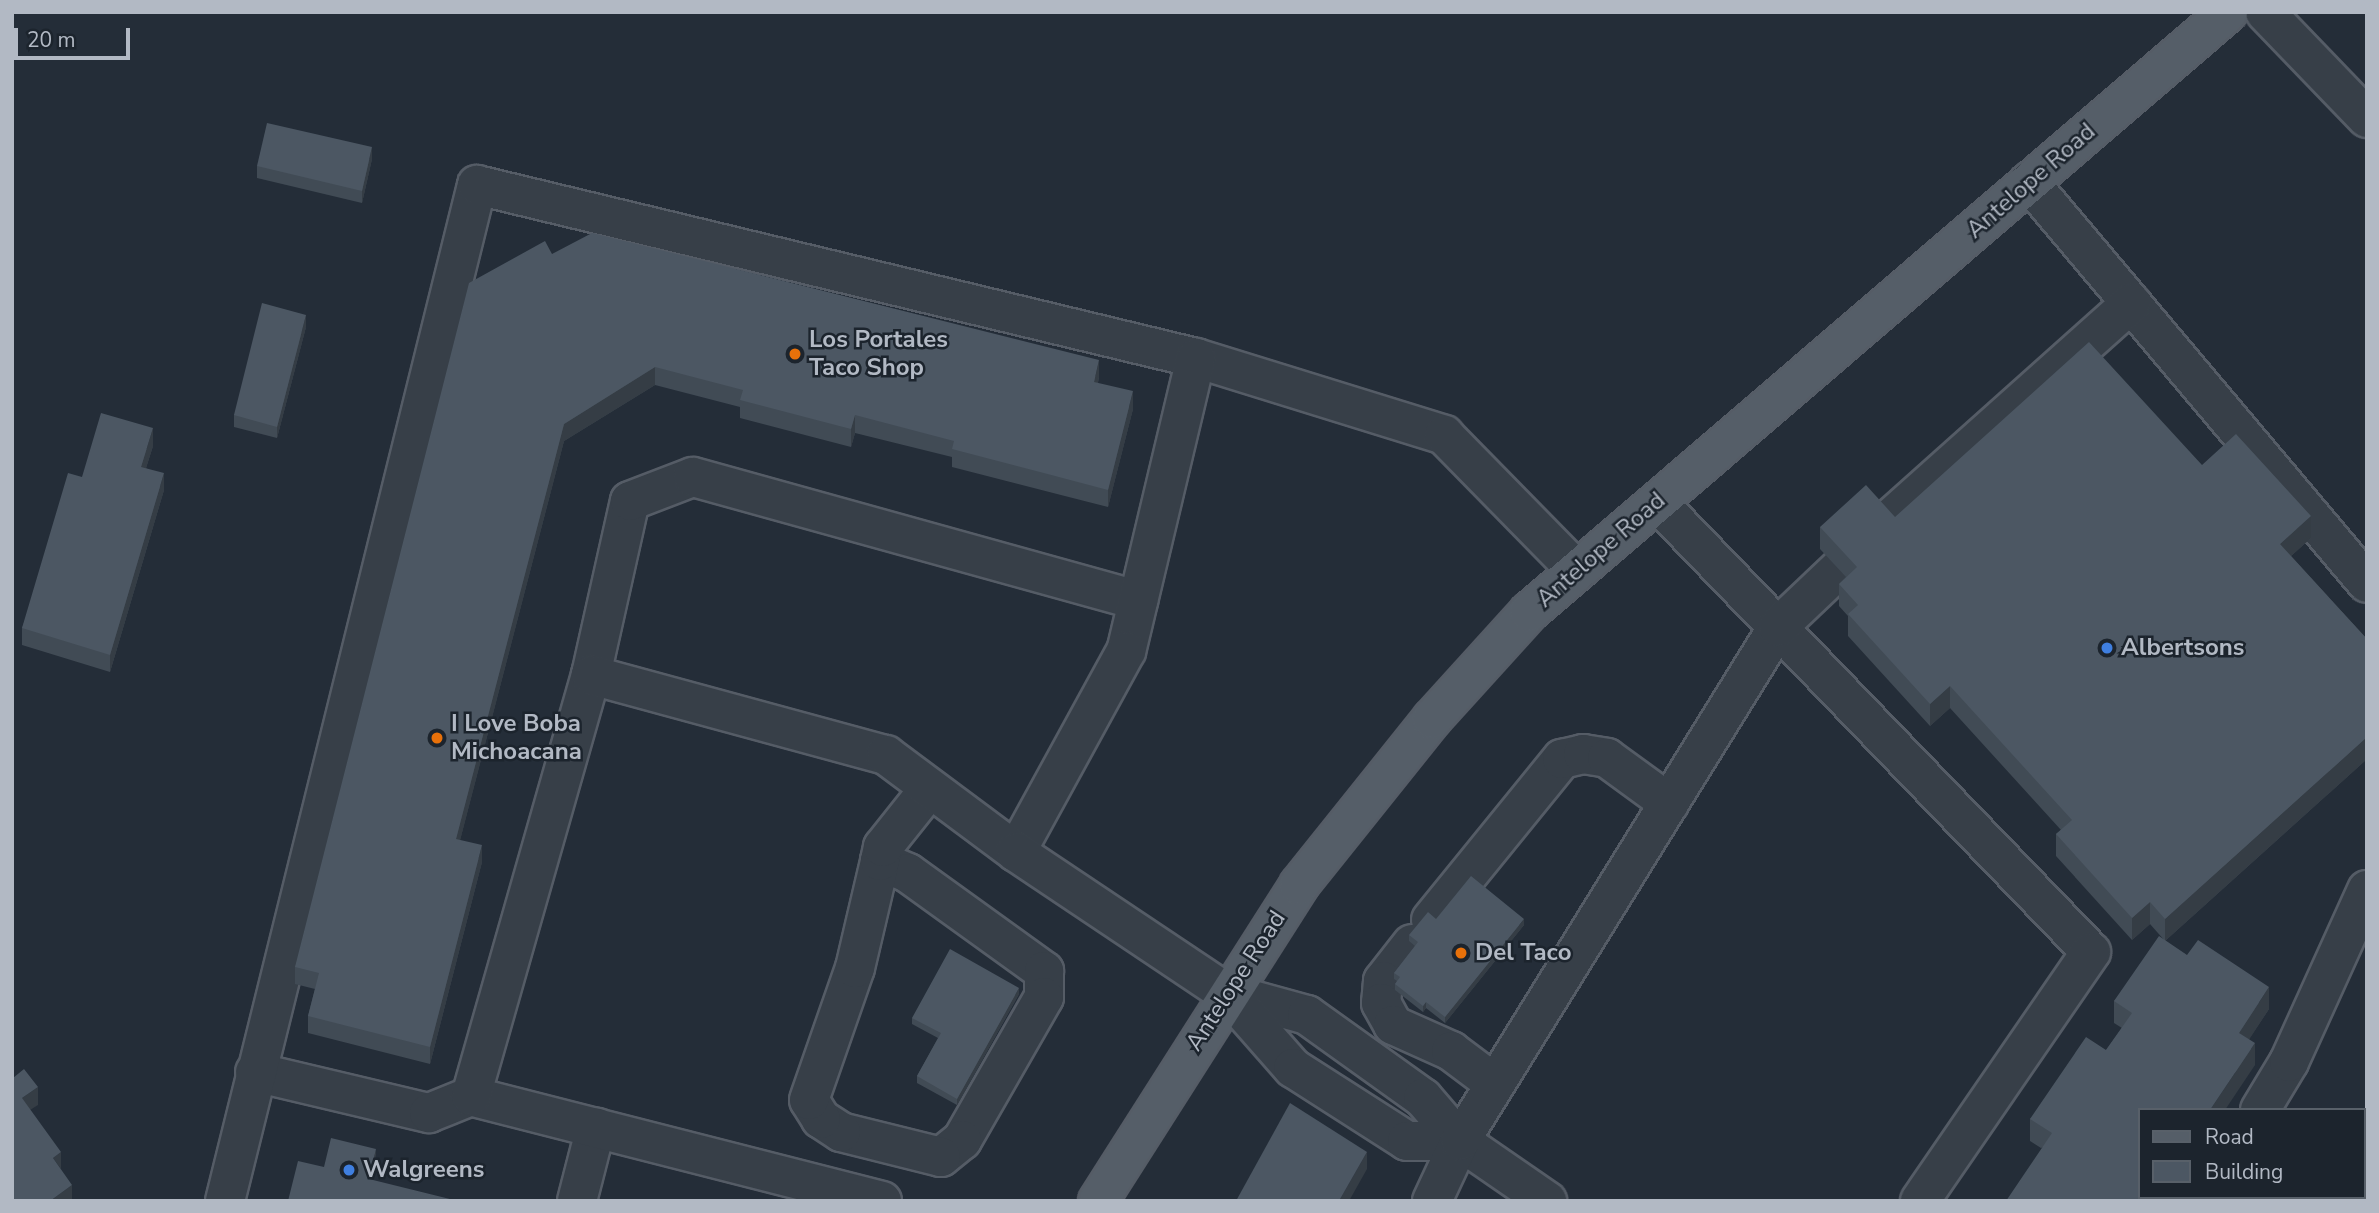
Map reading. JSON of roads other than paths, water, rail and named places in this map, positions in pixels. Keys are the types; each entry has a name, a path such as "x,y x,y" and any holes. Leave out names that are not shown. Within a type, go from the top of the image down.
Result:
{"main road":[{"name":"Antelope Road","path":"1098,1201 1227,993 1299,885 1432,719 1529,612 2228,12"}],"lane":[{"path":"2266,12 2367,118"},
{"path":"2029,182 2367,583"},
{"path":"225,1201 477,185 1196,358 1444,435 1577,571"},
{"path":"1883,526 2131,303"},
{"path":"1016,852 1126,651 1196,358"},
{"path":"471,1096 591,675 629,500 693,477 1138,600"},
{"path":"1657,502 2091,952 1920,1201"},
{"path":"1432,1201 1460,1141 1778,627 1839,569"},
{"path":"591,675 886,755 1016,852 1227,993 1293,1068 1407,1141 1460,1141"},
{"path":"1495,1084 1451,1051 1394,1025 1381,1003 1383,981 1562,759 1583,754 1607,758 1669,803"},
{"path":"880,861 908,873 1044,971 1044,997 962,1140 941,1157 842,1132 821,1119 809,1100 855,968 883,847 930,788"},
{"path":"2261,1108 2289,1062 2367,890"},
{"path":"1227,993 1307,1014 1423,1098 1460,1141 1548,1201"},
{"path":"256,1072 429,1113 471,1096 876,1200"},
{"path":"577,1201 596,1128"}],"place":[{"name":"Los Portales Taco Shop","path":"795,354"},
{"name":"Albertsons","path":"2107,648"},
{"name":"I Love Boba Michoacana","path":"437,738"},
{"name":"Del Taco","path":"1461,953"},
{"name":"Walgreens","path":"349,1170"}]}
